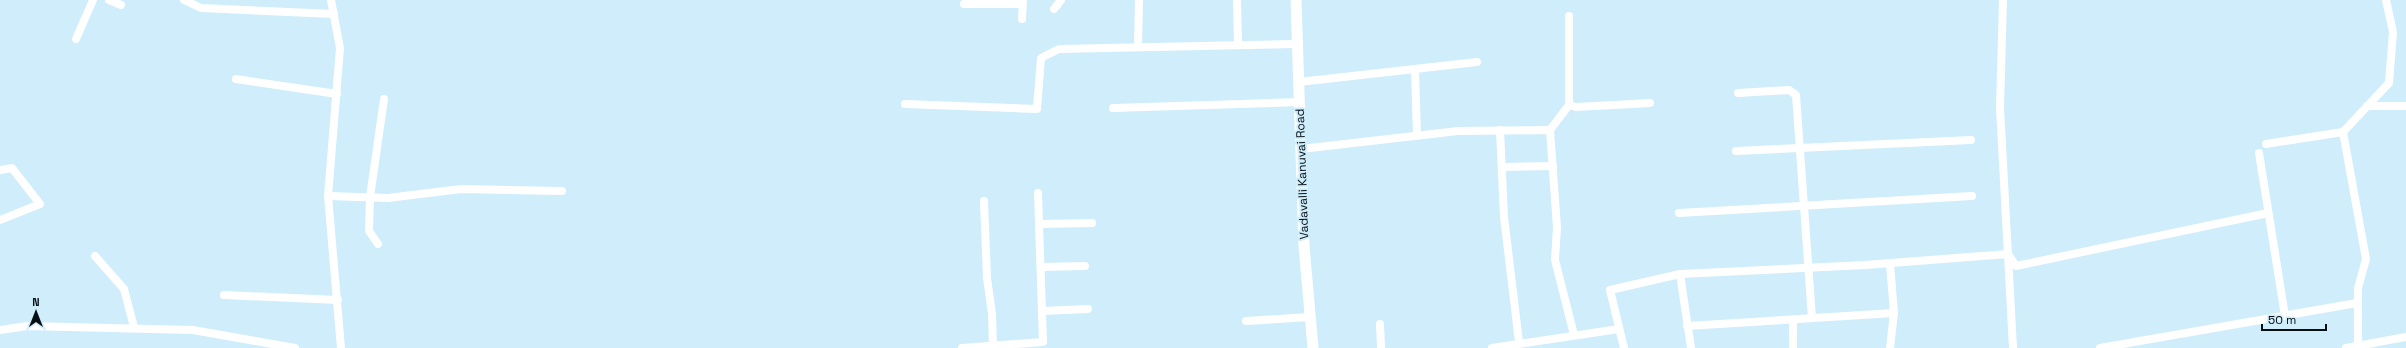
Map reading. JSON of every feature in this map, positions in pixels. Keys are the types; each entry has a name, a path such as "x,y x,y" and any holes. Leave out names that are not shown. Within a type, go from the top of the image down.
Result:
{"street":[{"path":"76,39 93,0"},
{"path":"109,0 121,5"},
{"path":"184,0 201,8 334,14"},
{"path":"331,0 340,48 328,196 341,348"},
{"path":"1054,8 1061,0"},
{"path":"1138,47 1139,0"},
{"path":"1237,0 1238,45"},
{"name":"Vadavalli Kanuvai Road","path":"1296,0 1304,246 1313,348"},
{"path":"2003,0 2000,108 2013,348"},
{"path":"2266,144 2342,132 2389,83 2393,32 2386,0"},
{"path":"964,4 1022,2 1022,19"},
{"path":"1570,16 1570,105 1550,130 1557,226 1555,260 1574,335"},
{"path":"905,104 1037,109 1041,58 1059,49 1298,44"},
{"path":"1299,82 1477,62"},
{"path":"1415,69 1417,136"},
{"path":"236,79 337,94"},
{"path":"1738,93 1793,91 1796,95 1812,318"},
{"path":"378,244 369,231 370,198 384,99"},
{"path":"1113,108 1300,102"},
{"path":"1570,105 1576,107 1650,103"},
{"path":"2367,106 2406,106"},
{"path":"1500,130 1504,217 1519,342"},
{"path":"1301,149 1458,131 1550,130"},
{"path":"2342,132 2366,259 2358,288 2358,347"},
{"path":"1736,151 1971,140"},
{"path":"2259,153 2285,316"},
{"path":"1502,167 1553,166"},
{"path":"0,170 12,168 40,204 0,220"},
{"path":"328,196 388,198 461,189 562,191"},
{"path":"962,348 993,347 1043,342 1038,193"},
{"path":"1680,214 1804,205 1972,196"},
{"path":"984,201 987,278 992,314 993,347"},
{"path":"2008,254 2016,266 2268,213"},
{"path":"1039,224 1092,223"},
{"path":"1624,348 1610,290 1680,274 1890,264 2008,254"},
{"path":"95,256 124,289 134,327"},
{"path":"1890,264 1894,313 1890,348"},
{"path":"1040,267 1086,266"},
{"path":"1680,274 1691,348"},
{"path":"224,295 338,300"},
{"path":"2100,348 2357,303"},
{"path":"1042,311 1088,309"},
{"path":"1687,326 1894,313"},
{"path":"1246,321 1310,317"},
{"path":"1793,320 1793,348"},
{"path":"1380,324 1381,348"},
{"path":"0,330 27,326 134,327 194,330 295,348"},
{"path":"1492,348 1519,342 1619,328"},
{"path":"2346,348 2406,337"}]}
